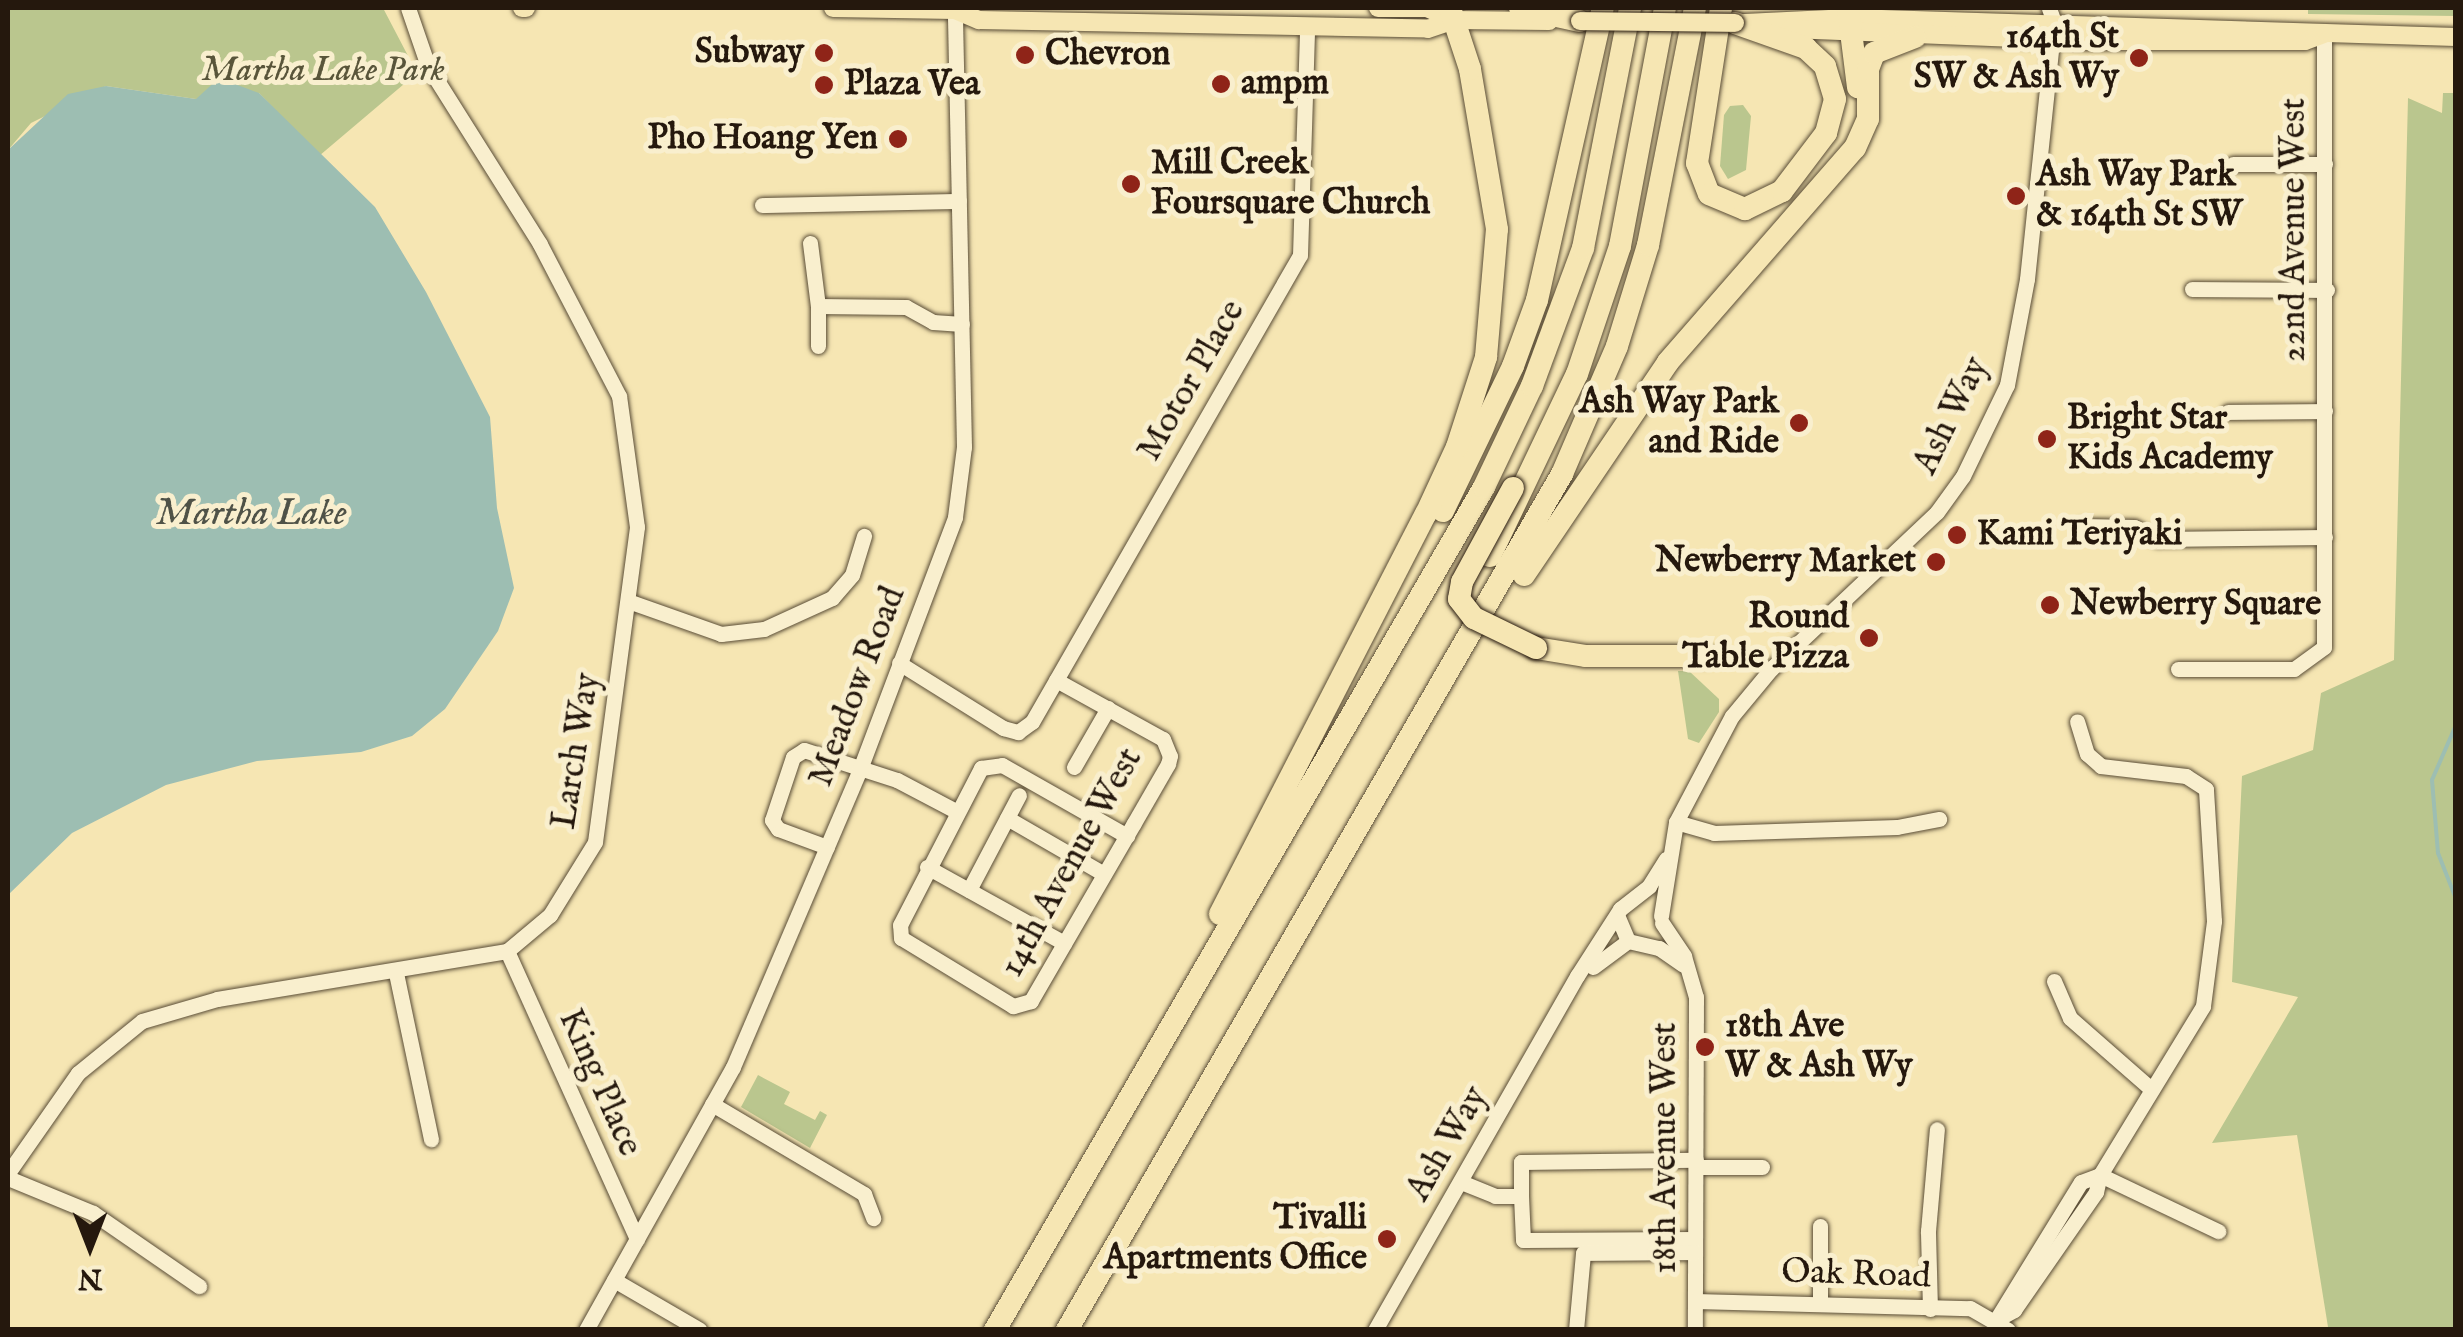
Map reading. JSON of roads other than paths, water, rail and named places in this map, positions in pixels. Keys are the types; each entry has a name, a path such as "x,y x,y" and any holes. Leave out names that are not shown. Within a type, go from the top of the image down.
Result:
{"highway":[{"path":"1520,8 1580,21"},
{"path":"1069,1200 1341,686 1466,468 1513,366 1552,253 1603,8"},
{"path":"995,1330 1484,486 1532,386 1583,248 1630,8"},
{"path":"1654,8 1606,263 1576,354 1513,488 1459,590 1462,608 1536,648 1586,656 1706,656"},
{"path":"1484,623 1471,599 1557,422 1620,246 1665,8"},
{"path":"1067,1330 1443,690 1555,488 1617,346 1660,193 1694,8"},
{"path":"1341,686 1457,447 1494,317 1499,259 1492,184 1452,14"},
{"path":"1728,16 1810,51 1830,76 1835,99 1826,133 1782,192 1745,210 1709,194 1697,163 1728,16"},
{"path":"1828,176 1828,162 1850,130 1859,97 1850,20"},
{"path":"1443,690 1647,388 1856,148 1868,119 1868,69 1874,53 1914,37"}],"main road":[{"path":"833,8 956,8 979,20 1428,29 1452,14"},
{"path":"1378,8 1426,8 1452,14 1580,21 1728,16 2055,19 2456,37"},
{"path":"1850,20 1914,37 2055,19"}],"street":[{"name":"Larch Way","path":"8,1176 78,1074 142,1021 217,998 396,973 508,951 550,915 595,842 637,526 619,396 540,244 428,66 408,8"},
{"name":"Meadow Road","path":"586,1330 712,1104 860,769 960,498 962,324 956,8"},
{"name":"Ash Way","path":"1662,919 1668,856 1676,822 1744,700 1937,512 1986,434 2017,346 2055,19"},
{"name":"Motor Place","path":"899,664 1018,732 1032,722 1300,255 1307,26"},
{"name":"22nd Avenue West","path":"2178,669 2294,669 2313,661 2324,647 2324,34"},
{"path":"2233,164 2325,164"},
{"path":"762,205 959,201"},
{"path":"810,243 818,306 818,346"},
{"path":"2192,289 2327,290"},
{"path":"818,306 906,307 933,322 962,324"},
{"path":"2228,412 2325,411"},
{"path":"2083,526 2134,527 2158,539 2325,537"},
{"path":"628,601 721,634 764,629 832,598 852,575 864,536"},
{"path":"1056,680 1108,708 1074,767"},
{"name":"14th Avenue West","path":"927,867 899,932 906,945 1022,1007 1064,943 1168,764 1168,746 1108,708"},
{"path":"2002,1325 2096,1192 2100,1175 2203,1006 2214,920 2206,789 2186,776 2101,766 2087,754 2077,722"},
{"path":"827,847 778,829 772,820 794,757 811,750 954,810"},
{"path":"1064,943 927,867 954,810 980,768 994,764 1126,836"},
{"path":"969,890 1019,795"},
{"path":"1007,818 1104,874"},
{"path":"1676,822 1714,834 1896,828 1939,818"},
{"name":"Ash Way","path":"1631,900 1668,856"},
{"path":"1635,942 1655,937 1662,919 1651,900 1631,900 1618,916 1635,942 1688,968"},
{"name":"Ash Way","path":"1375,1330 1618,916"},
{"name":"18th Avenue West","path":"1662,919 1688,968 1696,997 1695,1330"},
{"name":"Ash Way","path":"1573,988 1608,950 1635,942"},
{"name":"King Place","path":"508,951 637,1239"},
{"path":"396,973 431,1139"},
{"path":"2054,981 2070,1018 2151,1088"},
{"path":"712,1104 864,1194 872,1218"},
{"path":"1930,1309 1928,1231 1937,1129"},
{"path":"1695,1245 1523,1240 1522,1162 1762,1167"},
{"path":"2100,1175 2218,1230"},
{"path":"8,1176 92,1213 199,1286"},
{"path":"1461,1182 1495,1196 1522,1196"},
{"path":"1820,1226 1820,1304"},
{"path":"1576,1330 1584,1253 1695,1245"},
{"path":"614,1280 700,1330"},
{"name":"Oak Road","path":"1695,1301 1970,1308 2002,1325"}],"water":[{"name":"Martha Lake","path":"219,78 259,93 375,207 426,292 490,417 497,508 514,588 498,631 445,709 412,736 361,752 257,761 166,785 72,833 8,895 8,150 68,94 106,86 196,99"}],"waterway":[{"path":"2456,725 2432,780 2438,853 2456,899"}],"place":[{"name":"Subway","path":"824,53"},
{"name":"Chevron","path":"1025,55"},
{"name":"164th St SW & Ash Wy","path":"2139,58"},
{"name":"ampm","path":"1221,84"},
{"name":"Plaza Vea","path":"824,85"},
{"name":"Pho Hoang Yen","path":"898,139"},
{"name":"Mill Creek Foursquare Church","path":"1131,184"},
{"name":"Ash Way Park & 164th St SW","path":"2016,196"},
{"name":"Ash Way Park and Ride","path":"1799,423"},
{"name":"Bright Star Kids Academy","path":"2047,439"},
{"name":"Kami Teriyaki","path":"1957,535"},
{"name":"Newberry Market","path":"1936,562"},
{"name":"Newberry Square","path":"2050,605"},
{"name":"Round Table Pizza","path":"1869,638"},
{"name":"18th Ave W & Ash Wy","path":"1705,1047"},
{"name":"Tivalli Apartments Office","path":"1387,1239"}],"park label":[{"name":"Martha Lake Park","path":"323,71"}]}
